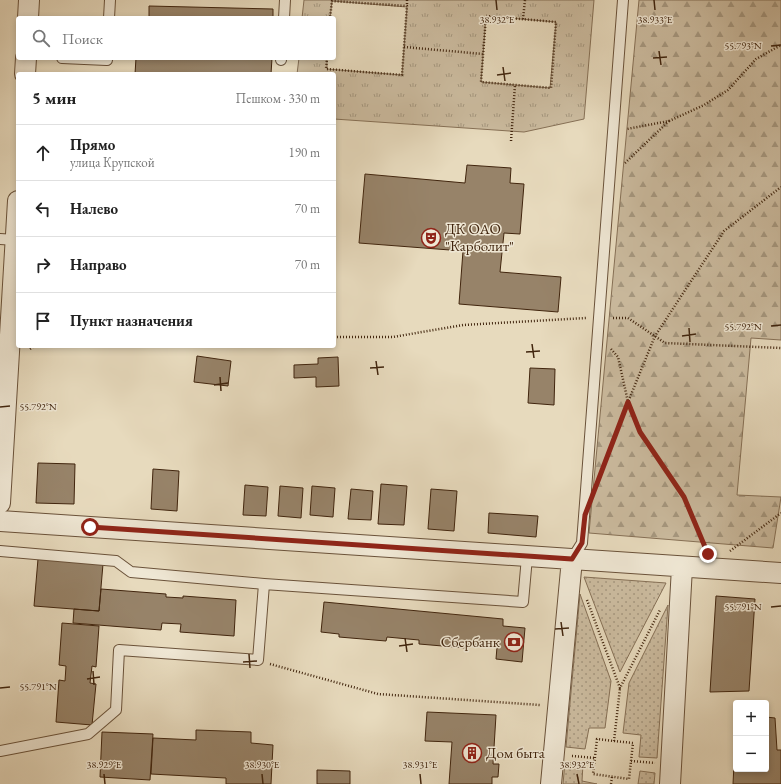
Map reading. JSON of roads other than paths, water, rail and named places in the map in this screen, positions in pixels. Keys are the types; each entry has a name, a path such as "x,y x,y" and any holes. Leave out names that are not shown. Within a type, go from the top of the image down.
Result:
{"street":[{"path":"28,16 30,0"},
{"path":"25,72 26,60"},
{"path":"0,503 8,240 16,210"},
{"path":"0,521 682,567 709,561 781,573"},
{"path":"551,784 572,559"},
{"path":"670,774 682,567"}],"lane":[{"path":"109,16 110,0"},
{"path":"284,16 285,0"},
{"path":"572,559 582,543 600,335 623,0"},
{"path":"0,551 116,561 131,572 264,584 523,602 527,557"},
{"path":"0,751 88,734 116,710 119,650 258,660 264,584"}],"place":[{"name":"ДК ОАО \"Карболит\"","path":"431,238"},
{"name":"Сбербанк","path":"514,642"},
{"name":"Дом быта","path":"472,753"}]}
